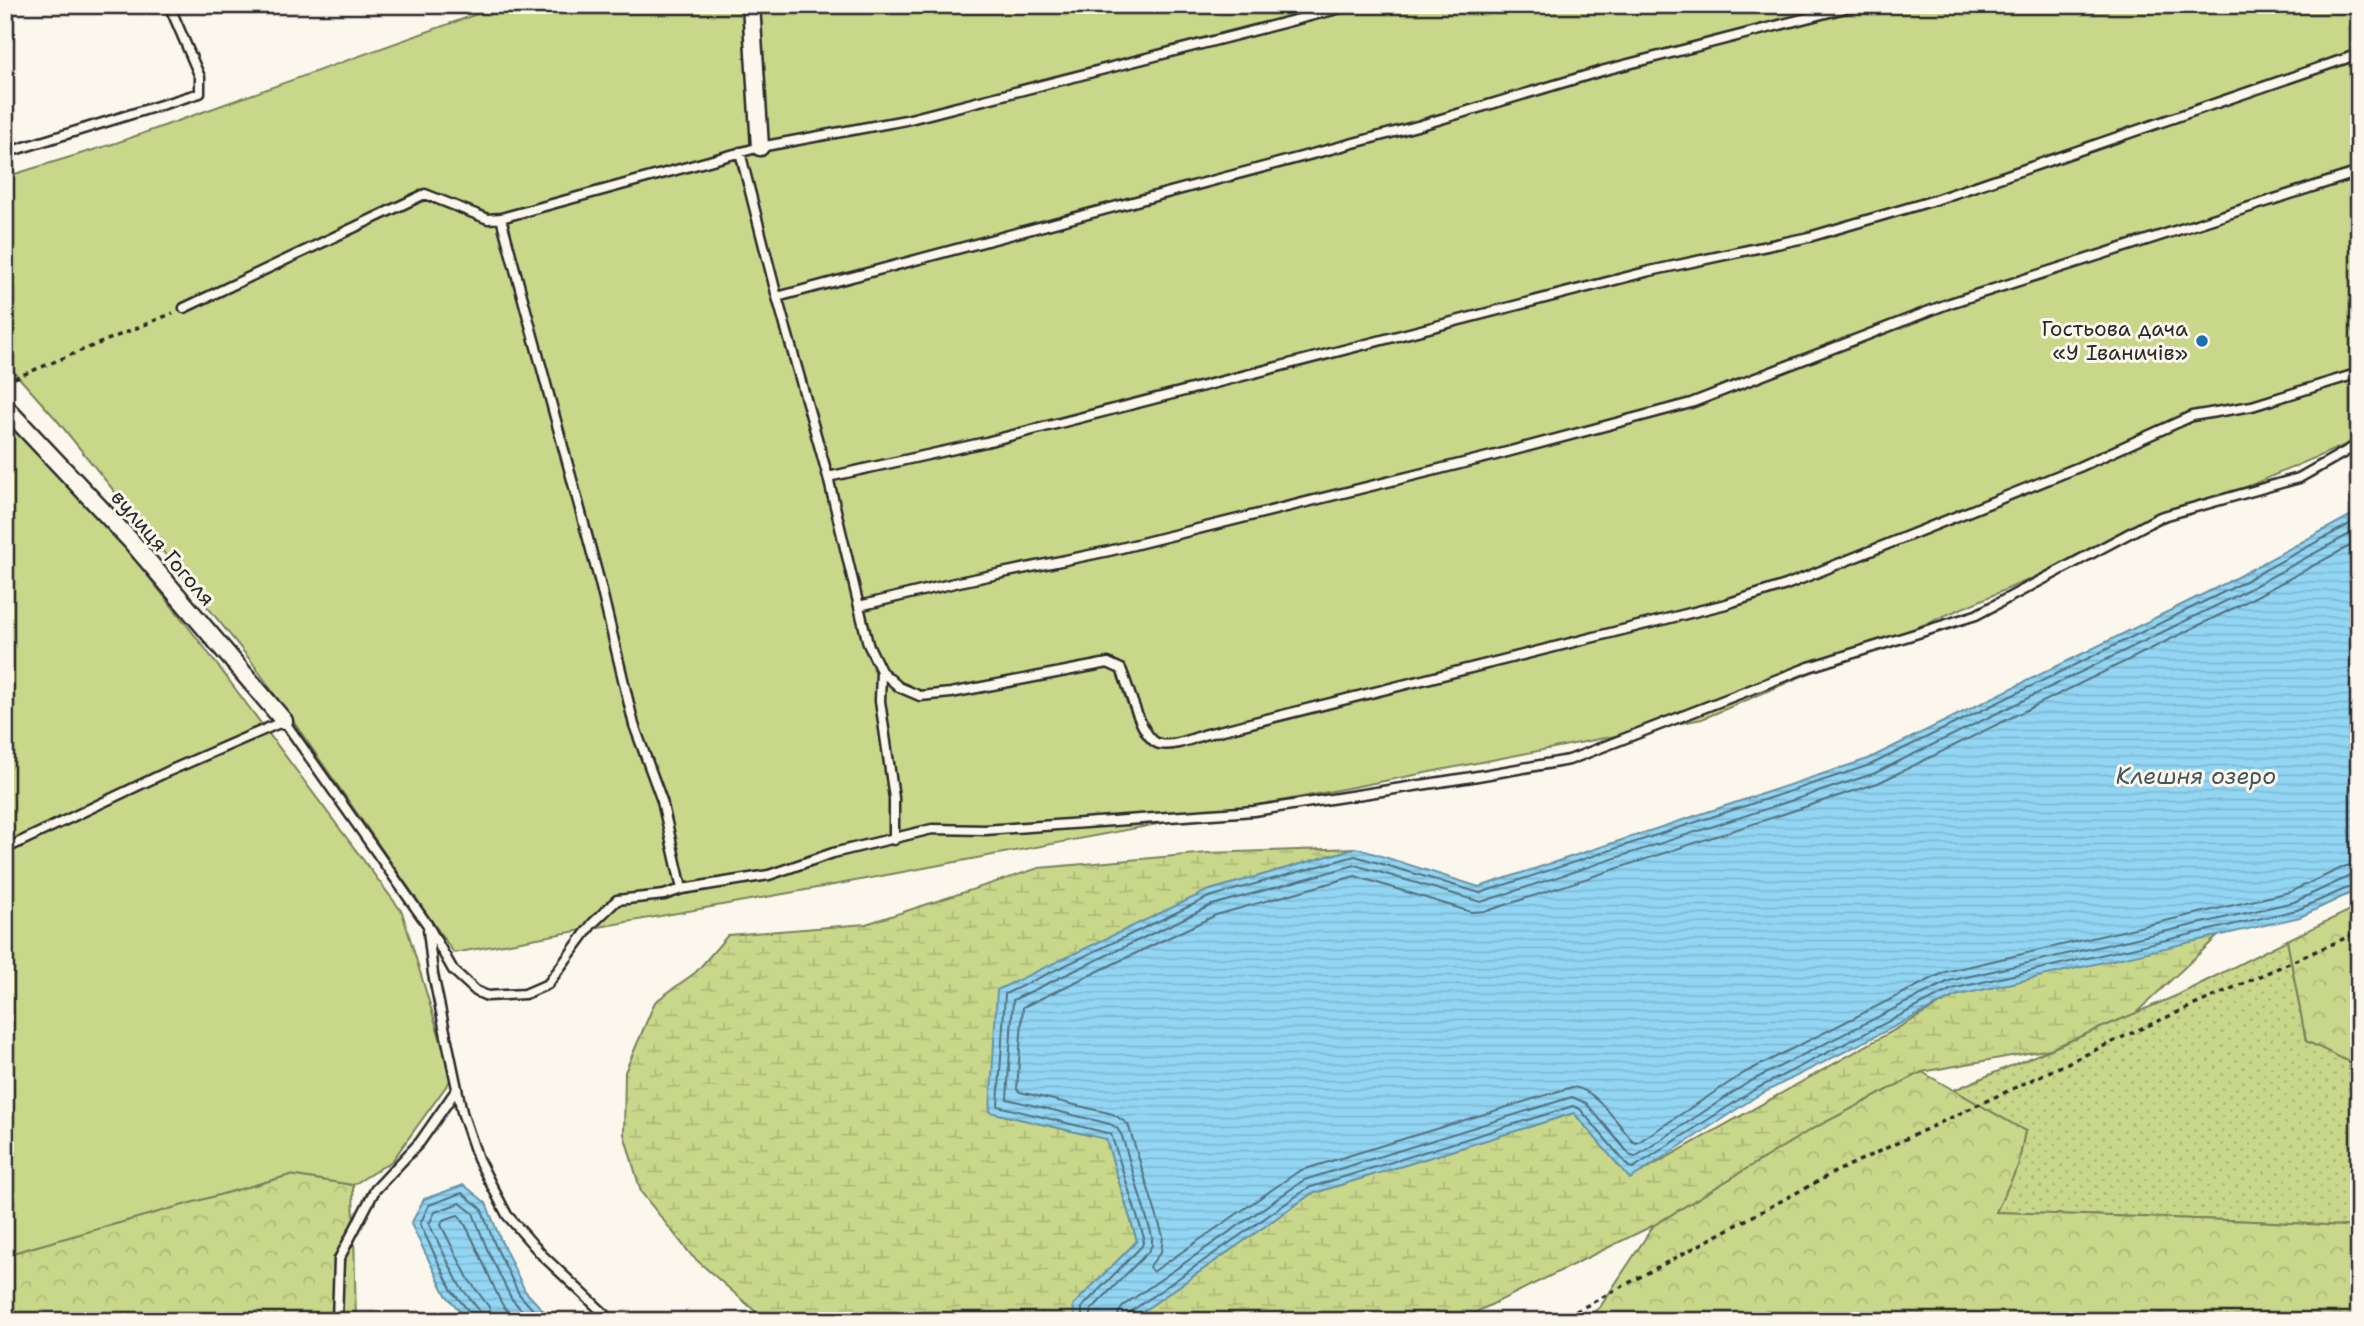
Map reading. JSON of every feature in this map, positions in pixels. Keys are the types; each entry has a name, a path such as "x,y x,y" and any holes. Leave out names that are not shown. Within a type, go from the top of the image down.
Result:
{"street":[{"path":"751,5 761,147"},
{"name":"вулиця Гоголя","path":"5,407 131,541 284,721"}],"lane":[{"path":"5,153 200,93 200,76 169,5"},
{"path":"184,308 425,194 488,219 501,218 740,152 906,120 1353,5"},
{"path":"777,297 1421,125 1605,70 1857,5"},
{"path":"828,477 986,442 1650,271 1809,237 1935,200 2359,54"},
{"path":"740,152 777,297 828,477 868,644 881,671 899,687 920,696 951,693 1108,663 1121,669 1143,729 1149,738 1158,744 1176,744 1726,604 1786,585 2068,472 2192,416 2252,407 2359,373"},
{"path":"859,606 1110,551 1692,403 1950,303 2359,172"},
{"path":"501,218 600,583 634,725 662,801 681,889"},
{"path":"5,849 169,771 284,721 428,924 453,970 476,991 487,996 525,994 548,984 592,925 617,900 664,895 681,889 769,874 832,853 932,829 985,830 1254,811 1569,760 1810,667 1976,615 2160,517 2299,478 2359,444"},
{"path":"881,671 880,701 894,798 894,840"},
{"path":"428,924 433,974 457,1089 478,1159 507,1215 542,1255 612,1321"},
{"path":"337,1321 339,1259 375,1190 420,1142 457,1089"}],"path":[{"path":"5,382 184,308"},
{"path":"1558,1321 1835,1172 2138,1030 2359,932"}],"green space":[{"path":"502,5 2359,5 2359,439 1702,719 839,884 454,953 252,662 56,419 5,362 5,177 116,143"},
{"path":"5,413 103,519 204,647 402,912 452,1078 392,1161 353,1185 290,1175 5,1255"},
{"path":"1356,848 1207,891 990,1112 1106,1139 1137,1241 1074,1305 1075,1321 774,1321 756,1312 692,1256 641,1192 624,1134 625,1072 655,1002 696,972 728,935 866,924 1039,868 1208,853"},
{"path":"2359,906 2359,1067 2306,1041 2287,940"},
{"path":"2219,935 2136,1013 2050,1049 1922,1072 1810,1130 1654,1225 1458,1321 1129,1321 1311,1194 1574,1113 1630,1178 1955,996"},
{"path":"2287,940 2306,1041 2359,1065 2359,1227 1995,1212 2018,1166 2025,1131 1954,1090 2178,995"},
{"path":"1922,1072 2025,1131 2018,1166 1996,1212 2359,1227 2359,1321 1582,1321 1600,1307 1654,1225 1810,1130"},
{"path":"290,1175 353,1185 356,1321 5,1321 5,1255"}],"water":[{"name":"Клешня озеро","path":"2359,511 2359,889 2300,917 1955,996 1757,1096 1630,1179 1574,1113 1311,1194 1129,1321 1075,1321 1073,1305 1137,1241 1106,1139 990,1112 997,990 1207,891 1356,848 1479,887 1868,759 2226,583"},
{"path":"464,1185 486,1203 525,1291 553,1321 468,1321 446,1295 411,1224 424,1199"}],"place":[{"name":"Гостьова дача «У Іваничів»","path":"2202,341"}]}
